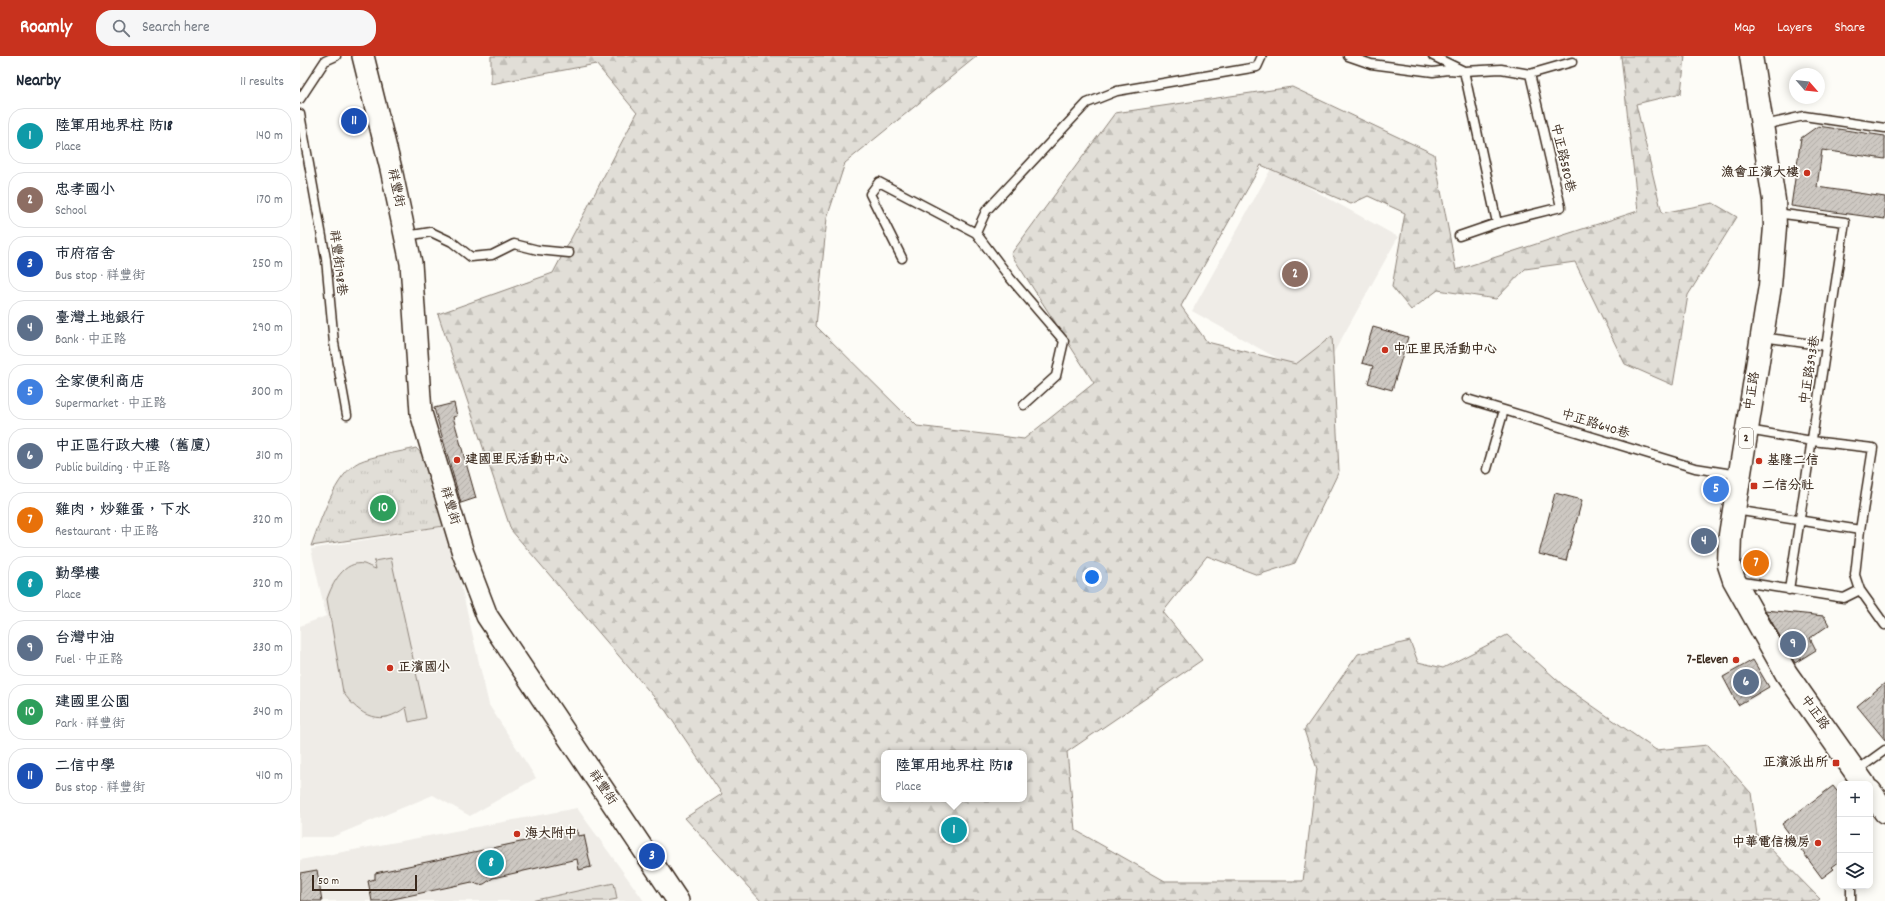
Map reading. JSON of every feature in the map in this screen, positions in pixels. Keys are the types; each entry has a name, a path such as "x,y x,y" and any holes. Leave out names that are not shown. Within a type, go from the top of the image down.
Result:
{"main road":[{"name":"中正路","path":"1750,56 1776,213 1772,267 1734,510 1728,559 1729,570 1786,673 1860,778"},
{"path":"1873,795 1885,812"}],"street":[{"name":"祥豐街","path":"363,56 391,170 411,263 421,413 463,553 487,616 678,901"}],"lane":[{"path":"300,99 325,61 336,56"},
{"path":"976,233 986,212 1087,103 1117,91 1257,67 1262,56"},
{"path":"1348,56 1371,64 1433,72 1447,70 1501,69 1530,74 1572,62"},
{"path":"1433,56 1464,70"},
{"path":"1464,70 1497,223"},
{"name":"中正路580巷","path":"1459,236 1497,223 1561,207 1530,74"},
{"name":"祥豐街198巷","path":"300,114 326,259 334,343 347,415"},
{"path":"1761,125 1804,116 1885,128"},
{"path":"902,258 870,194 879,182 976,233 1010,278 1064,341 1056,376 1024,405"},
{"name":"中正路393巷","path":"1776,213 1845,222 1789,590"},
{"path":"405,236 431,232 452,242 471,257 492,255 514,244 538,250 569,253"},
{"path":"1762,337 1826,346"},
{"name":"中正路640巷","path":"1467,399 1695,468 1740,475"},
{"path":"1487,469 1504,410"},
{"path":"1747,430 1812,441 1873,448 1860,530 1855,575 1860,590 1885,625"},
{"path":"1734,510 1800,519 1860,530"},
{"path":"1734,580 1844,598 1860,590"},
{"path":"1860,778 1885,750"},
{"path":"1851,889 1852,901"}],"shaded area":[{"path":"1272,167 1398,237 1318,381 1192,311"},
{"name":"正濱國小","path":"447,526 489,705 536,778 470,816 433,795 332,837 300,837 300,626 326,616 311,549"},
{"name":"海大附中","path":"577,808 644,901 300,901 300,860"}],"green space":[{"path":"491,56 977,56 845,163 827,218 816,326 917,426 1024,439 1094,383 1011,254 1115,113 1292,87 1434,154 1456,270 1638,211 1621,56 1685,56 1681,93 1636,104 1662,213 1713,203 1737,217 1688,295 1673,385 1625,364 1575,262 1525,269 1496,299 1438,290 1411,310 1392,287 1405,213 1368,196 1351,204 1261,165 1181,306 1207,342 1296,364 1332,336 1339,471 1295,563 1258,575 1207,556 1163,612 1202,660 1067,752 1075,830 1165,881 1303,881 1317,769 1304,730 1358,654 1410,641 1418,662 1443,668 1507,635 1564,686 1656,750 1708,745 1751,793 1757,835 1820,899 1817,901 761,901 685,818 722,794 666,711 511,530 438,314 553,273 637,113 596,64 491,84"},
{"path":"416,448 429,462 444,526 311,546 329,500 350,468 365,460"},
{"path":"391,558 426,718 409,722 406,707 388,717 380,718 364,713 356,708 343,692 327,599 336,580 345,569 357,564 364,564 376,569 374,561"},
{"path":"614,883 617,899 607,901 531,901"}],"building":[{"name":"漁會正濱大樓","path":"1818,126 1885,136 1885,159 1822,150 1817,187 1885,197 1885,219 1791,206 1801,138"},
{"name":"中正里民活動中心","path":"1373,327 1408,337 1392,390 1368,383 1373,366 1362,363"},
{"name":"建國里民活動中心","path":"454,403 457,416 453,417 476,498 461,503 434,408"},
{"path":"1555,493 1582,500 1566,561 1539,554"},
{"path":"1765,610 1824,616 1829,625 1810,638 1816,650 1795,663"},
{"path":"1753,660 1769,687 1738,705 1723,677"},
{"path":"1885,683 1885,740 1857,706"},
{"name":"中華電信機房","path":"1833,786 1837,791 1837,863 1832,867 1834,869 1822,878 1782,824"},
{"path":"577,830 578,836 584,835 591,867 579,870 577,859 493,878 484,884 479,885 472,882 384,901 372,901 368,881 375,879 375,873"},
{"path":"317,870 322,901 300,901 300,873"}],"place":[{"name":"二信中學","path":"354,121"},
{"name":"漁會正濱大樓","path":"1807,173"},
{"name":"忠孝國小","path":"1295,274"},
{"name":"中正里民活動中心","path":"1385,350"},
{"name":"建國里民活動中心","path":"457,460"},
{"name":"基隆二信","path":"1759,461"},
{"name":"二信分社","path":"1754,486"},
{"name":"全家便利商店","path":"1716,489"},
{"name":"建國里公園","path":"383,508"},
{"name":"臺灣土地銀行","path":"1704,541"},
{"name":"雞肉，炒雞蛋，下水","path":"1756,563"},
{"name":"台灣中油","path":"1793,644"},
{"name":"7-Eleven","path":"1736,660"},
{"name":"正濱國小","path":"390,668"},
{"name":"中正區行政大樓（舊廈）","path":"1746,682"},
{"name":"正濱派出所","path":"1836,763"},
{"name":"陸軍用地界柱 防18","path":"954,830"},
{"name":"海大附中","path":"517,834"},
{"name":"中華電信機房","path":"1818,843"},
{"name":"市府宿舍","path":"652,856"},
{"name":"勤學樓","path":"491,863"}]}
